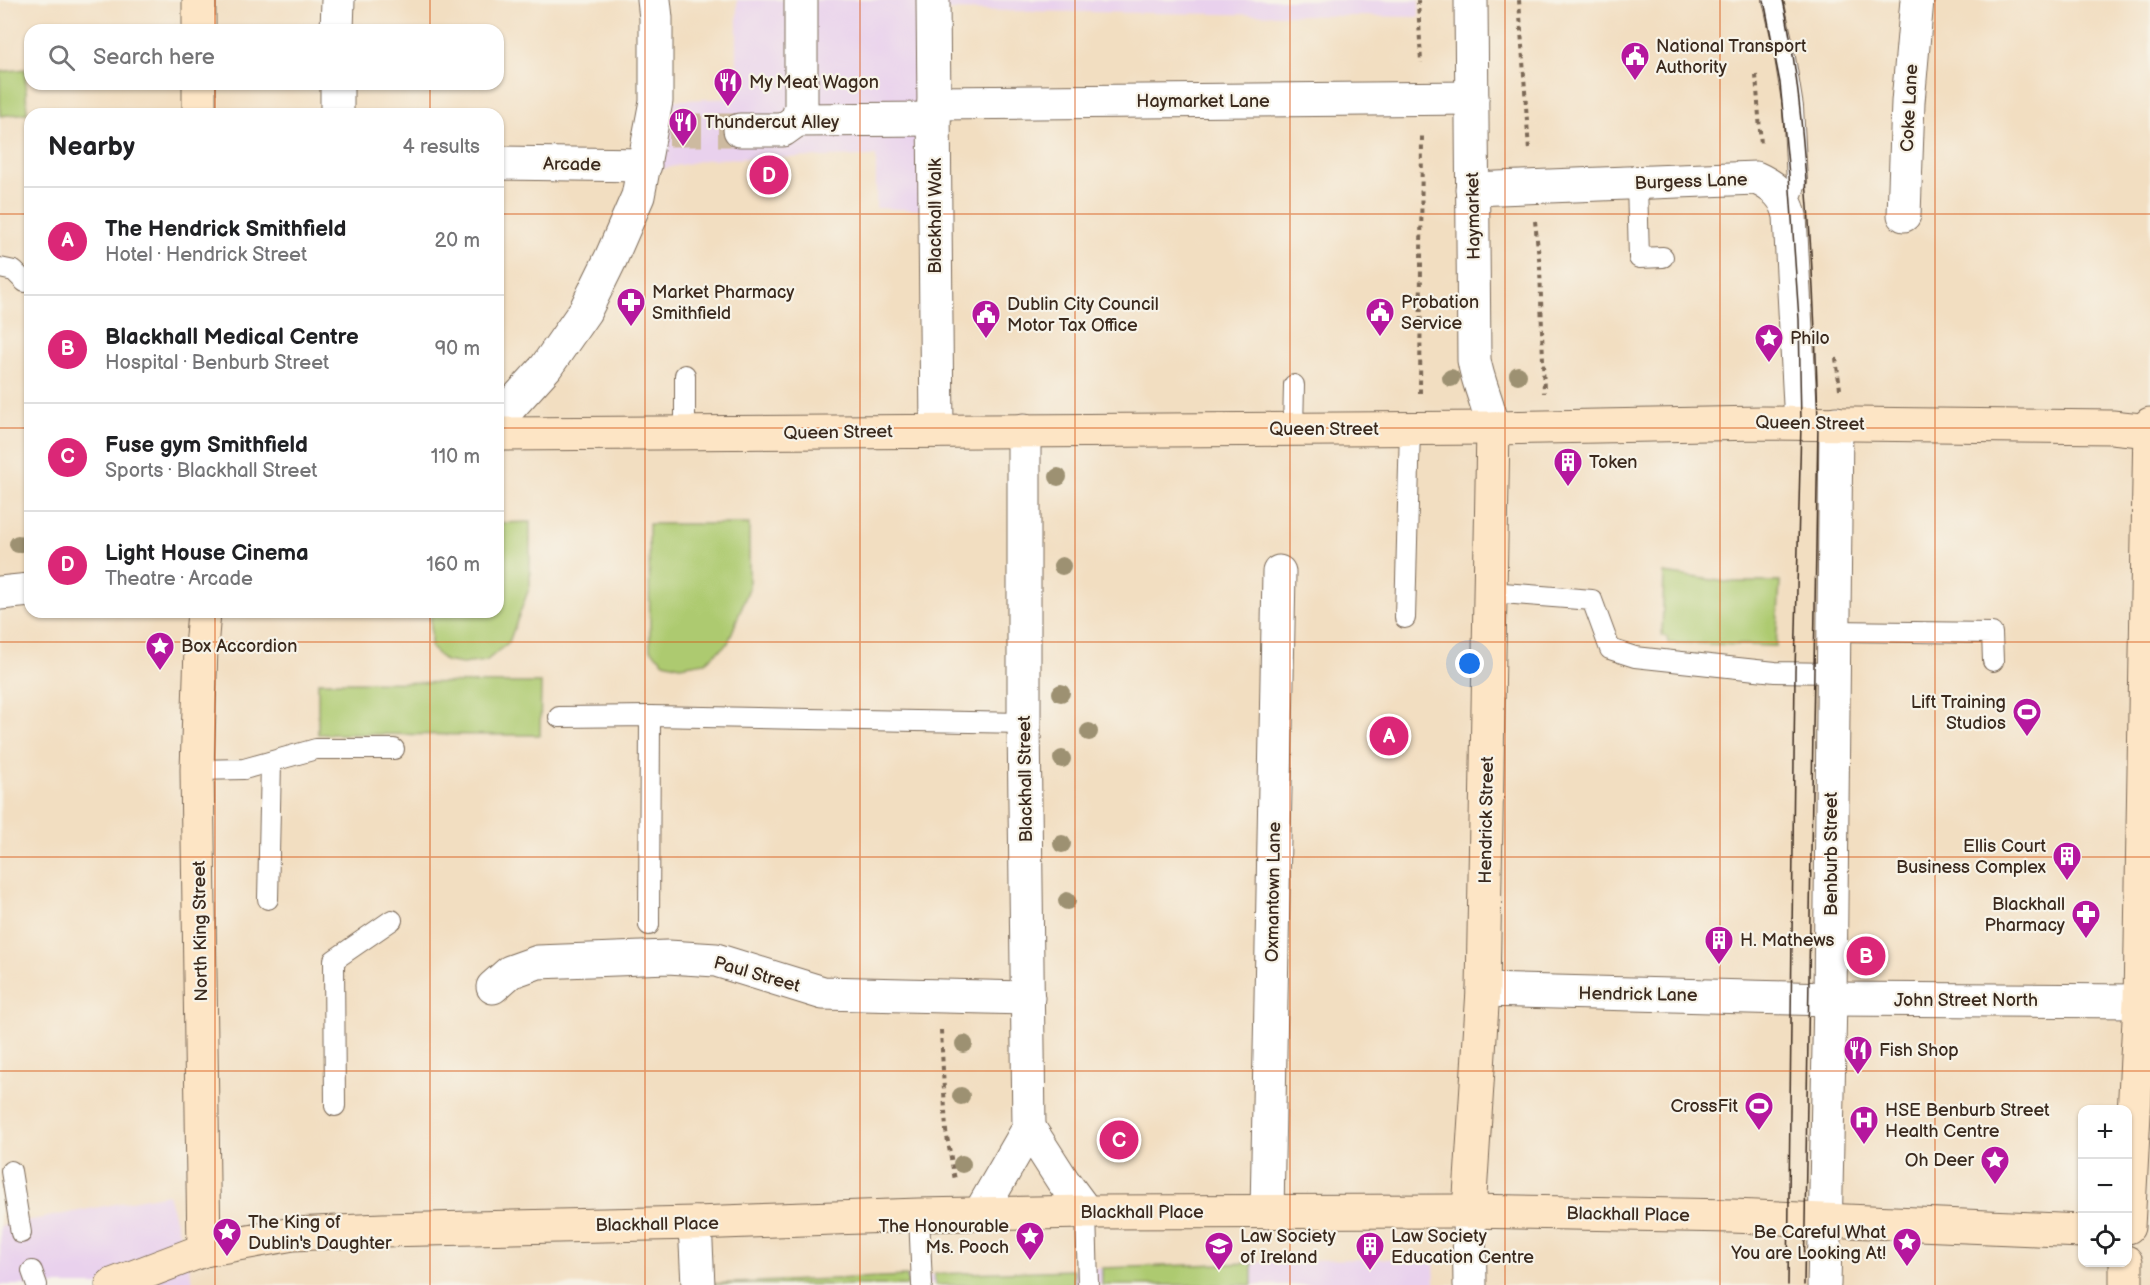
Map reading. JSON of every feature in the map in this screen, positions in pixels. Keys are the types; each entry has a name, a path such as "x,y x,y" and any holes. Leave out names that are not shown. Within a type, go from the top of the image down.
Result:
{"main road":[{"path":"199,0 199,24"},
{"path":"199,90 199,108"},
{"name":"Queen Street","path":"504,434 1493,428 1801,423 2112,427 2150,430"},
{"path":"2128,1213 2140,1001 2150,424"},
{"name":"Hendrick Street","path":"1469,1211 1483,990 1493,428"},
{"name":"North King Street","path":"204,618 197,770 204,1250"},
{"name":"Blackhall Place","path":"112,1285 204,1250 293,1234 919,1215 1469,1211 1826,1220 2078,1231"},
{"path":"2132,1235 2150,1236"},
{"path":"2126,1267 2126,1285"}],"street":[{"path":"337,24 338,0"},
{"path":"504,413 546,367 585,311 638,196 645,165 660,130 656,101 654,0"},
{"path":"740,130 790,125 801,107 801,0"},
{"name":"Blackhall Walk","path":"933,0 937,431"},
{"name":"Haymarket","path":"1471,0 1474,360 1478,382 1489,406 1493,428"},
{"name":"Coke Lane","path":"1904,215 1908,102 1917,0"},
{"path":"337,90 337,108"},
{"name":"Haymarket Lane","path":"790,125 934,111 1472,98"},
{"name":"Arcade","path":"504,163 645,165"},
{"name":"Burgess Lane","path":"1472,189 1756,178 1785,199 1788,205"},
{"path":"1788,205 1797,320 1801,423"},
{"name":"Benburb Street","path":"1824,1285 1830,999 1836,423"},
{"name":"Blackhall Street","path":"1024,430 1024,723 1029,1128"},
{"name":"Oxmantown Lane","path":"1268,1212 1279,572"},
{"path":"0,593 24,591"},
{"path":"190,618 201,648"},
{"name":"Paul Street","path":"493,987 510,972 538,962 668,957 716,960 823,993 1028,998"},
{"name":"Hendrick Lane","path":"1483,990 1792,998"},
{"name":"John Street North","path":"1792,998 2140,1001"},
{"path":"980,1214 1029,1128 1086,1212"},
{"path":"1469,1211 1470,1285"},
{"path":"695,1223 698,1285"}],"lane":[{"path":"1773,0 1783,45 1794,128 1797,181 1788,205"},
{"path":"1637,183 1639,258 1663,257"},
{"path":"0,268 14,271 24,281"},
{"path":"685,375 685,434"},
{"path":"1293,429 1294,385"},
{"path":"1405,618 1410,428"},
{"path":"1490,592 1592,600 1610,649 1635,657 1775,672 1832,673"},
{"path":"1833,631 1992,633 1993,661"},
{"path":"649,925 650,716"},
{"path":"559,717 650,716 1024,723"},
{"path":"197,770 244,769 316,749 394,749"},
{"path":"268,898 271,762"},
{"path":"335,1106 334,960 392,920"},
{"path":"11,1171 21,1233"},
{"path":"1086,1212 1088,1285"},
{"path":"919,1215 922,1285"}],"path":[{"path":"1410,428 1420,390 1422,99 1418,0"},
{"path":"1756,71 1763,181"},
{"path":"939,996 946,1131 956,1189 980,1214"}],"shaded area":[{"path":"737,0 1419,0 1419,17 942,10 944,211 876,208 876,156 709,159 657,170 656,101 737,98"},
{"path":"168,1194 194,1285 0,1285 0,1226"},
{"name":"Law Society of Ireland","path":"1434,1258 1435,1285 711,1284 1305,1260"}],"green space":[{"path":"24,69 27,108 24,108 24,113 0,116 0,72"},
{"path":"530,522 530,586 509,642 486,661 462,664 445,661 431,648 431,618 504,618 504,523"},
{"path":"649,524 749,524 749,588 728,643 705,662 680,666 664,662 650,649"},
{"path":"1664,573 1726,582 1780,582 1776,646 1668,643 1667,637 1662,636"},
{"path":"318,682 541,683 540,735 318,734"},
{"path":"1252,1263 1252,1285 1102,1285 1102,1268"},
{"path":"1074,1270 1074,1285 935,1285 934,1274"},
{"path":"907,1276 908,1285 711,1284"}],"tunnel":[{"path":"669,130 740,130"}],"tram line":[{"path":"1764,0 1780,83 1789,175 1799,319 1801,423 1795,672 1788,1285"},
{"path":"1783,0 1794,63 1803,146 1810,231 1818,423 1804,1285"}],"place":[{"name":"National Transport Authority","path":"1635,82"},
{"name":"My Meat Wagon","path":"728,108"},
{"name":"Thundercut Alley","path":"683,148"},
{"name":"Light House Cinema","path":"769,175"},
{"name":"Market Pharmacy Smithfield","path":"631,328"},
{"name":"Probation Service","path":"1380,338"},
{"name":"Dublin City Council Motor Tax Office","path":"986,340"},
{"name":"Philo","path":"1769,364"},
{"name":"Token","path":"1568,488"},
{"name":"Box Accordion","path":"160,672"},
{"name":"The Hendrick Smithfield","path":"1389,736"},
{"name":"Lift Training Studios","path":"2027,738"},
{"name":"Ellis Court Business Complex","path":"2067,882"},
{"name":"Blackhall Pharmacy","path":"2086,940"},
{"name":"Blackhall Medical Centre","path":"1866,956"},
{"name":"H. Mathews","path":"1719,966"},
{"name":"Fish Shop","path":"1858,1076"},
{"name":"CrossFit","path":"1759,1132"},
{"name":"Fuse gym Smithfield","path":"1119,1140"},
{"name":"HSE Benburb Street Health Centre","path":"1864,1146"},
{"name":"Oh Deer","path":"1995,1186"},
{"name":"The King of Dublin's Daughter","path":"227,1258"},
{"name":"The Honourable Ms. Pooch","path":"1030,1262"},
{"name":"Be Careful What You are Looking At!","path":"1907,1268"},
{"name":"Law Society of Ireland","path":"1219,1272"},
{"name":"Law Society Education Centre","path":"1370,1272"}]}
